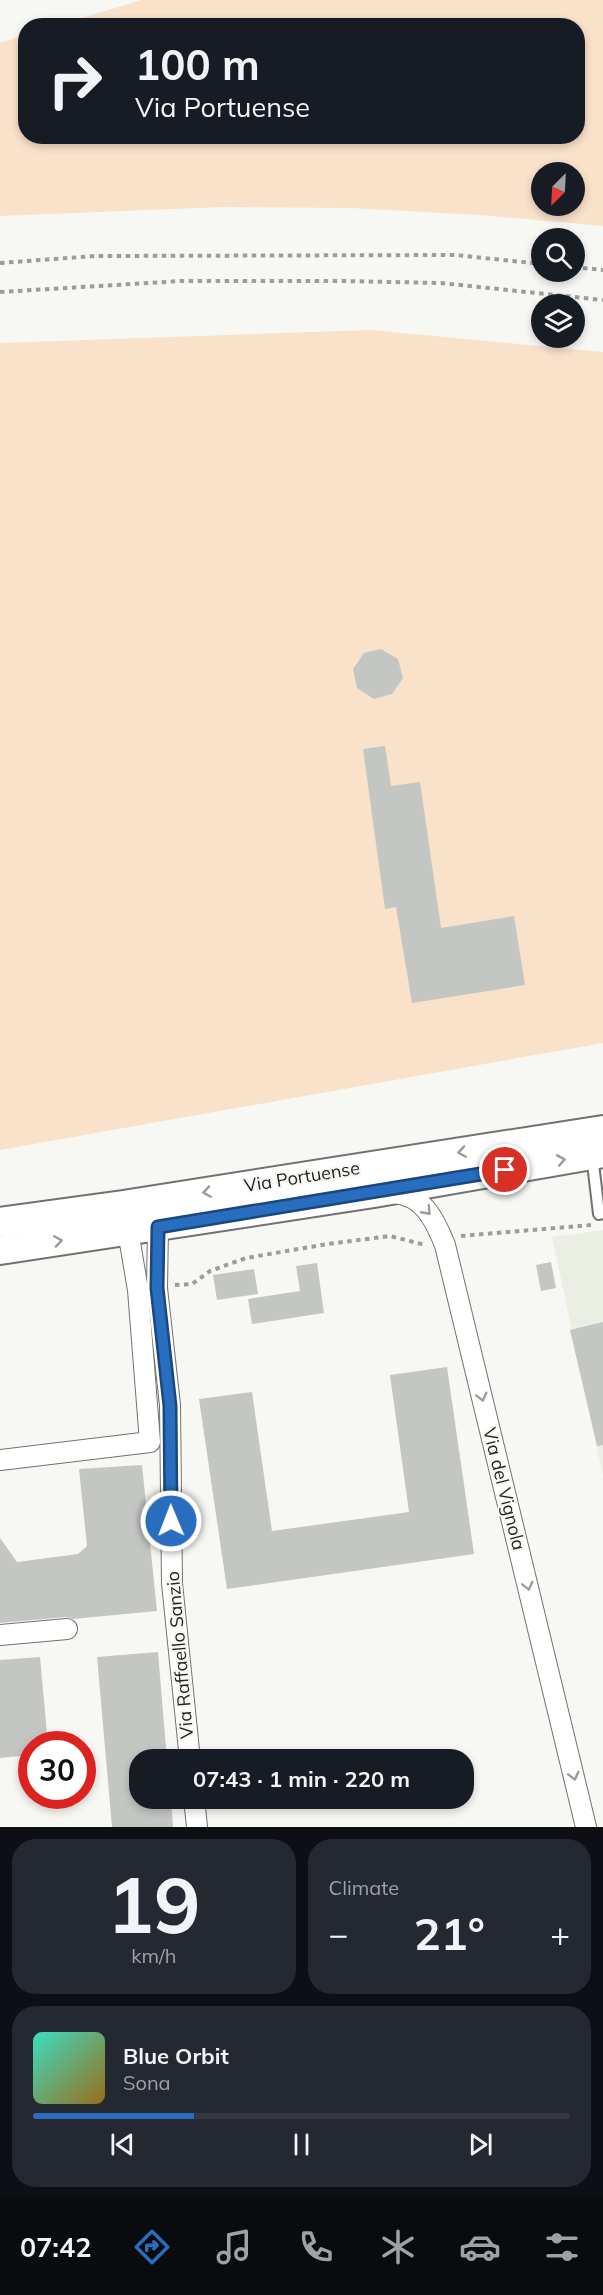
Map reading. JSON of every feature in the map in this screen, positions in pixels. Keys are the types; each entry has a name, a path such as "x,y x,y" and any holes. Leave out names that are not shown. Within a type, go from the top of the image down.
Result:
{"street":[{"name":"Via Portuense","path":"0,1250 374,1193 599,1146"},
{"name":"Via Portuense","path":"0,1222 599,1146"},
{"name":"Via del Vignola","path":"374,1193 399,1194 421,1204 432,1216 444,1242 586,1827"},
{"name":"Via Raffaello Sanzio","path":"158,1227 157,1288 170,1406 172,1583 189,1749"},
{"path":"0,1460 150,1442 138,1290 128,1231"},
{"path":"0,1635 68,1629"},
{"path":"195,1809 197,1827"}],"lane":[{"path":"599,1146 599,1214 603,1213"}],"path":[{"path":"0,263 95,256 455,255 531,263"},
{"path":"585,268 603,270"},
{"path":"0,292 181,281 341,281 441,283 603,300"},
{"path":"157,1288 192,1284 210,1271 246,1258 366,1238 390,1236 430,1246 462,1236 594,1225"}],"shaded area":[{"path":"142,0 603,0 603,226 479,215 351,208 223,207 0,216 0,43 18,37 18,144 585,144 585,18 82,18"},
{"path":"371,330 531,345 531,348 603,352 603,1043 0,1150 0,343"},
{"path":"603,1230 603,1476 552,1237"}],"building":[{"path":"381,649 398,659 403,678 392,694 374,699 357,688 353,669 364,653"},
{"path":"385,746 391,786 420,782 441,928 514,916 525,985 412,1003 396,907 385,909 363,749"},
{"path":"551,1262 556,1288 541,1291 536,1265"},
{"path":"317,1263 324,1313 252,1324 248,1299 300,1291 296,1266"},
{"path":"254,1269 258,1294 217,1300 213,1275"},
{"path":"603,1322 603,1445 597,1446 570,1330"},
{"path":"447,1367 474,1554 227,1589 199,1399 252,1392 272,1531 409,1512 390,1375"},
{"path":"142,1465 157,1611 0,1623 0,1538 17,1562 78,1554 87,1546 79,1469"},
{"path":"158,1652 166,1749 129,1749 129,1809 172,1809 173,1827 112,1827 97,1657"},
{"path":"40,1657 47,1731 18,1731 18,1756 0,1758 0,1660"}],"route":[{"path":"171,1521 170,1406 157,1288 158,1227 505,1170"}]}
